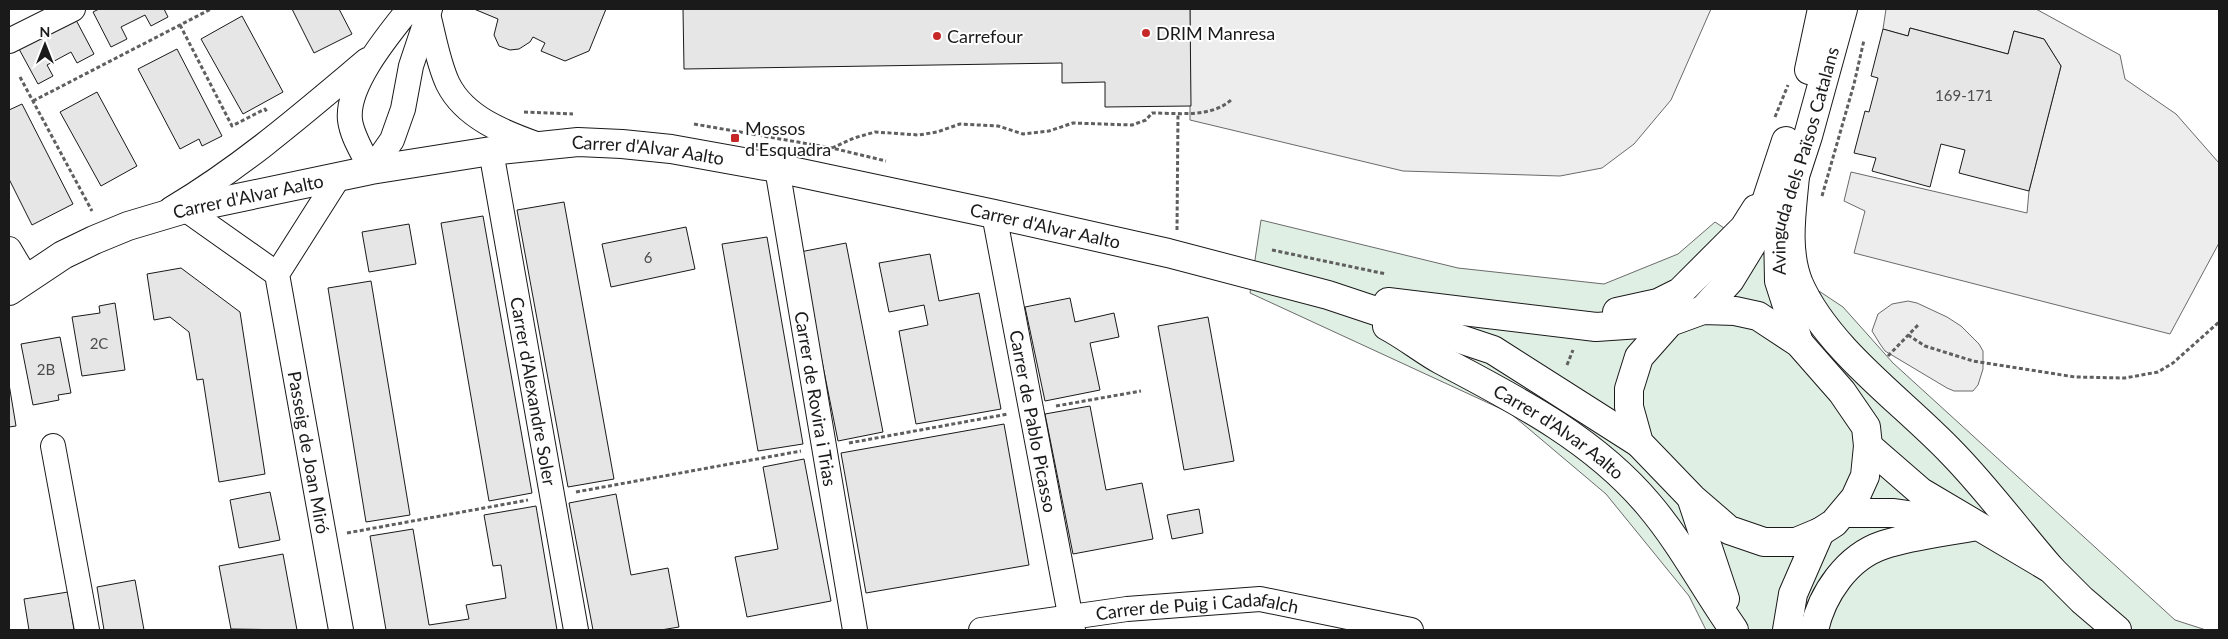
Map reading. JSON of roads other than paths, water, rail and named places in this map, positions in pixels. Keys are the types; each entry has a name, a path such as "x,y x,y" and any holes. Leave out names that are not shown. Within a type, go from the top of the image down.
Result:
{"main road":[{"name":"Avinguda dels Països Catalans","path":"1771,187 1808,76 1822,9"},
{"name":"Avinguda dels Països Catalans","path":"1799,344 1779,281 1778,228 1808,136 1843,9"},
{"name":"Carrer d'Alvar Aalto","path":"18,285 63,255 128,226 185,209 371,170 491,151 578,142 622,144 671,149 777,168 994,214 1168,253 1328,294 1493,350 1639,443"},
{"path":"1795,176 1790,246 1799,282 1817,317 1870,375 1953,454 2051,569 2082,600 2117,630"},
{"path":"1703,310 1730,280 1752,244 1771,187"},
{"path":"1555,323 1588,316 1628,311 1658,303 1680,292 1744,228 1771,187"},
{"name":"Carrer d'Alvar Aalto","path":"1328,294 1596,327 1670,322"},
{"name":"Carrer d'Alvar Aalto","path":"1328,294 1407,337 1439,359 1498,389 1540,414 1609,466 1648,503 1681,546 1713,600 1735,630"},
{"path":"1703,310 1735,311 1758,316 1799,344 1842,392 1866,428 1868,446 1865,476 1856,498 1834,523 1820,532 1796,542 1764,542 1728,530 1692,498 1639,443 1629,407 1629,389 1639,357 1670,322 1703,310"},
{"path":"1868,446 1921,492 2051,569"},
{"path":"1692,498 1735,630"},
{"path":"1844,513 1894,513 1979,525"},
{"path":"1814,630 1816,619 1831,587 1855,560 1882,545 1979,525"},
{"path":"1787,630 1793,594 1820,532"}],"street":[{"path":"9,41 73,9"},
{"path":"158,216 216,180 277,136 422,11"},
{"path":"422,11 449,86 463,105 479,118 506,134 539,145"},
{"path":"372,56 352,102 350,119 356,138 371,170 392,140 403,109 422,11"},
{"name":"Carrer d'Alexandre Soler","path":"491,151 576,630"},
{"name":"Carrer de Rovira i Trias","path":"777,168 855,630"},
{"path":"185,209 277,274 338,178"},
{"name":"Carrer de Pablo Picasso","path":"994,214 1072,624"},
{"path":"9,249 18,285"},
{"name":"Passeig de Joan Miró","path":"277,274 341,630"},
{"path":"53,446 87,630"},
{"name":"Carrer de Puig i Cadafalch","path":"980,630 1072,624 1126,609 1260,599 1410,630"}],"place":[{"name":"DRIM Manresa","path":"1146,33"},
{"name":"Carrefour","path":"937,36"},
{"name":"Mossos d'Esquadra","path":"735,138"}]}
